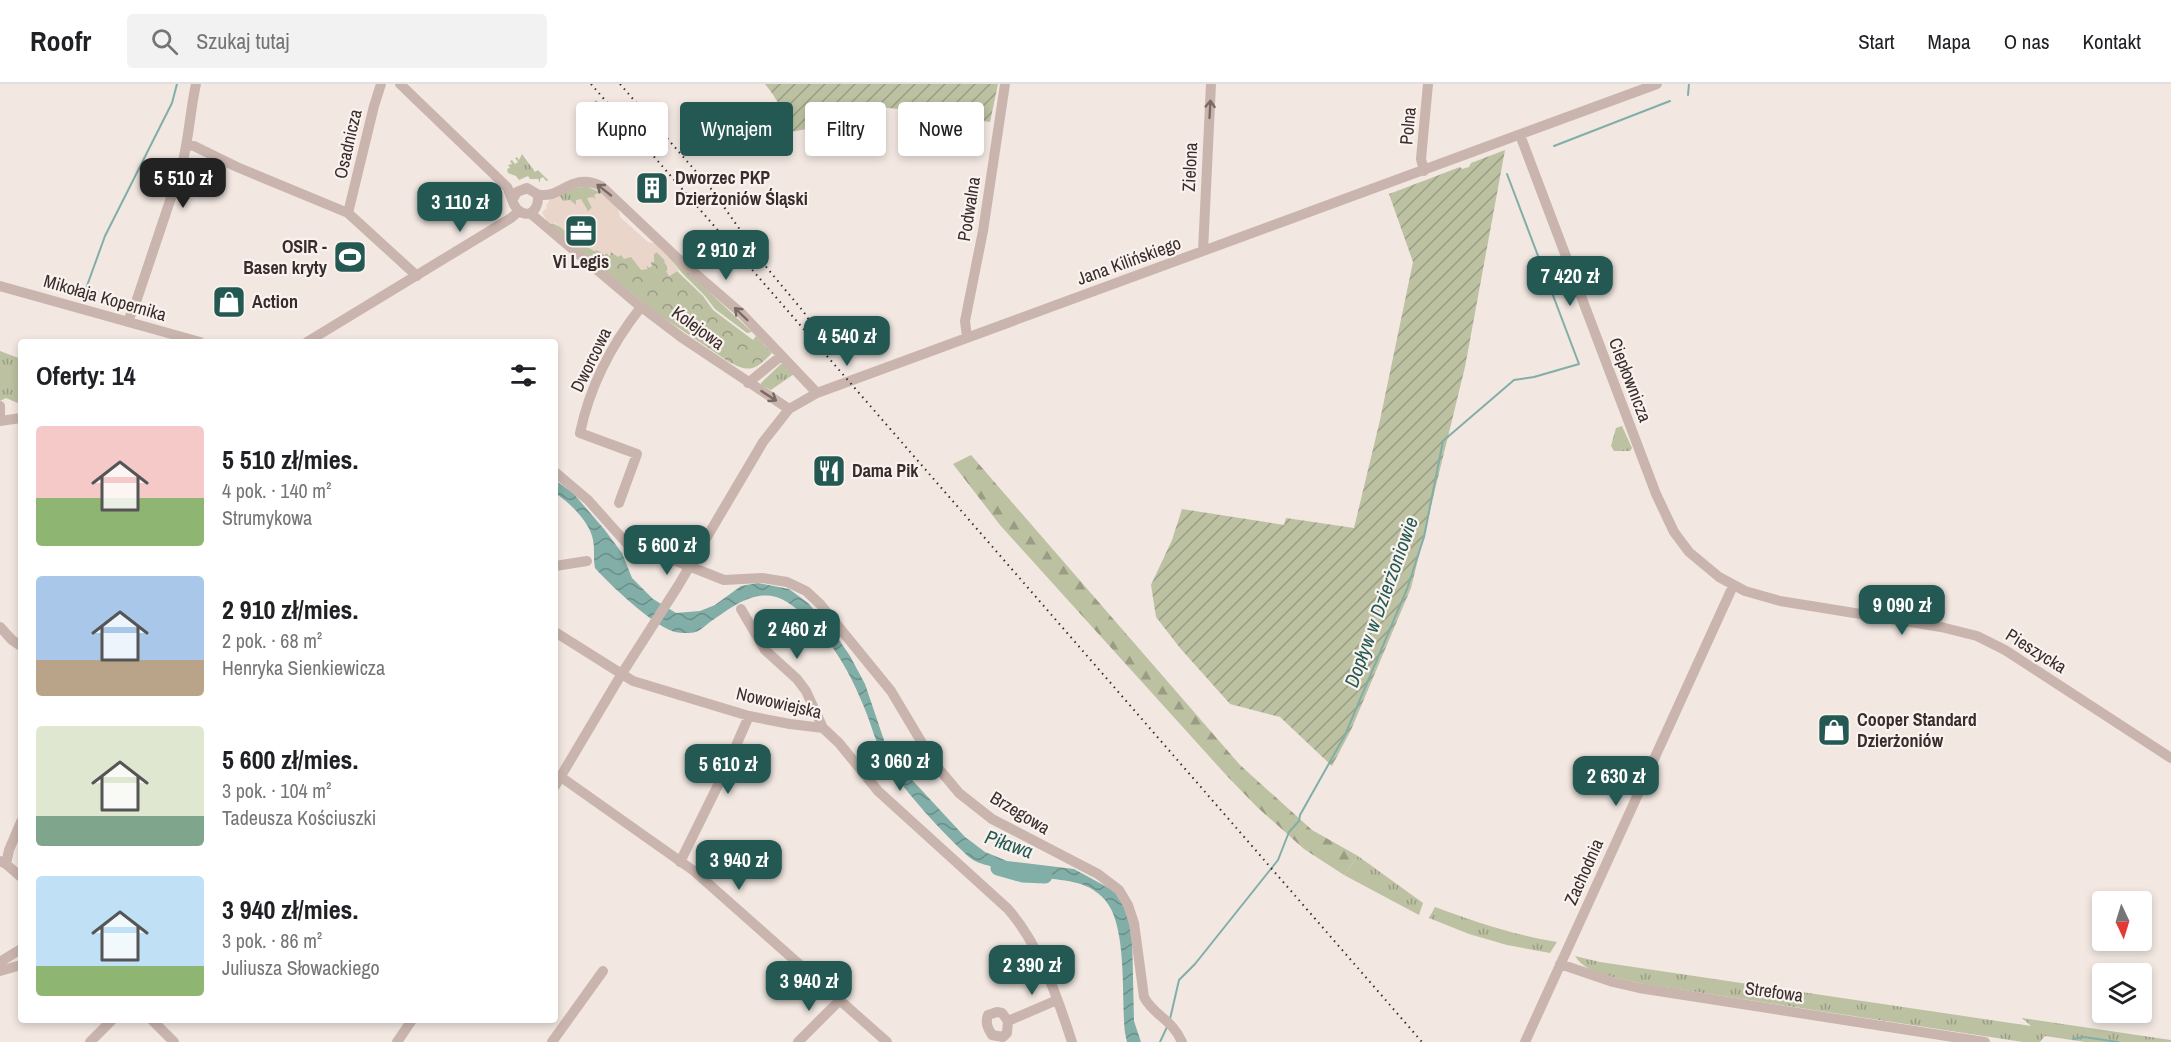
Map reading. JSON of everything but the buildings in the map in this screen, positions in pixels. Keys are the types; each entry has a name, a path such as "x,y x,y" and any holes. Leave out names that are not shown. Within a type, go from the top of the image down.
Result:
{"street":[{"path":"128,321 159,238 182,165 196,84"},
{"name":"Osadnicza","path":"348,213 381,84"},
{"path":"400,84 512,193 515,206 531,213"},
{"name":"Podwalna","path":"967,338 965,321 983,231 1005,84"},
{"name":"Zielona","path":"1203,251 1211,84"},
{"name":"Polna","path":"1424,171 1421,159 1428,84"},
{"name":"Jana Kilińskiego","path":"558,781 763,442 789,409 817,393 1657,84"},
{"name":"Ciepłownicza","path":"1520,135 1646,468"},
{"path":"187,145 194,146 237,167 348,213 417,276"},
{"path":"512,193 527,188 537,194 549,195 568,185 581,182 601,186 675,256 741,313 817,393"},
{"path":"312,339 511,218 531,213 539,201 537,194"},
{"name":"Kolejowa","path":"531,213 641,307 681,337 789,409"},
{"name":"Mikołaja Kopernika","path":"0,286 190,339"},
{"name":"Dworcowa","path":"619,503 637,454 580,433 584,413 603,364 641,307"},
{"path":"748,383 781,356"},
{"path":"0,406 0,415"},
{"path":"0,421 18,418"},
{"name":"Pieszycka","path":"1646,468 1668,520 1681,543 1702,564 1733,586 1758,596 1780,601 1941,627 1977,636 2005,650 2171,758"},
{"path":"558,475 588,500 630,547 645,555 671,559 690,566"},
{"path":"558,566 587,561"},
{"name":"Brzegowa","path":"690,566 724,580 762,578 787,582 806,591 820,604 891,691 934,764 959,793 992,819 1098,874 1119,890 1128,905 1134,923 1144,997 1150,1006 1168,1020 1182,1042"},
{"name":"Zachodnia","path":"1525,1042 1733,586"},
{"path":"741,609 765,650 797,679 806,691 822,728"},
{"path":"0,627 18,644"},
{"name":"Nowowiejska","path":"558,634 621,675 648,686 749,716 822,728 839,743 878,791 1008,909 1032,940 1072,1042"},
{"path":"680,862 749,716"},
{"path":"558,781 694,871 887,1042"},
{"path":"18,829 3,863 18,875"},
{"path":"0,962 18,951"},
{"name":"Strefowa","path":"1560,964 1613,982 1639,988 1985,1042"},
{"path":"0,971 18,966"},
{"path":"552,1042 603,970"},
{"path":"1008,1021 1057,1000"},
{"path":"798,1042 839,1001"},
{"path":"90,1042 109,1023"},
{"path":"155,1023 174,1042"},
{"path":"397,1042 410,1023"}],"green space":[{"path":"765,84 998,84 990,122 984,121 984,102 898,102 898,109 886,108 886,102 805,102 805,129 793,131 793,102 777,102"},
{"path":"1505,150 1465,367 1411,588 1351,730 1332,766 1280,717 1230,704 1180,648 1156,617 1151,585 1172,540 1182,509 1284,525 1286,518 1354,528 1380,420 1413,262 1389,194 1460,167 1462,169 1469,167 1471,163"},
{"path":"522,154 535,172 538,170 548,180 546,181 543,177 540,183 538,179 530,179 528,176 519,180 508,173 507,169 510,168 508,165 512,164 510,161 512,160 515,164 518,162 515,158 519,160"},
{"path":"586,186 602,193 595,196 597,199 589,201 592,208 587,212 577,201 576,205 563,201 559,195 566,190"},
{"path":"552,223 567,230 564,226 570,226 590,247 604,255 607,253 609,256 611,252 631,256 647,269 645,265 652,265 650,262 654,261 654,254 657,252 666,261 669,276 677,271 703,296 713,310 753,340 756,336 772,353 761,364 752,368 742,368 729,362 655,312 549,225"},
{"path":"662,248 752,332 747,333 715,309 671,262"},
{"path":"0,351 18,358 18,403 6,398 0,401"},
{"path":"782,363 794,374 771,390 761,385 761,383"},
{"path":"1622,426 1632,448 1630,451 1614,451 1611,446 1616,428"},
{"path":"971,455 1240,765 1312,830 1358,856 1344,875 1304,849 1257,807 1000,525 953,464"},
{"path":"1358,856 1423,903 1419,915 1344,875"},
{"path":"1435,907 1526,936 1557,942 1550,953 1507,945 1469,934 1429,918"},
{"path":"1575,956 1600,962 2031,1026 2022,1018 2171,1040 2171,1042 2085,1042 2045,1036 2040,1042 2023,1042 1644,984 1596,972 1581,963"}],"shaded area":[{"path":"598,193 599,195 602,193 618,208 620,217 648,242 662,248 679,270 669,276 666,271 669,269 665,261 657,252 654,254 654,262 650,262 652,266 649,268 646,265 648,269 641,270 631,257 624,259 621,255 618,257 611,252 610,256 598,250 594,251 587,247 572,227 565,226 567,230 565,231 555,223 549,225 542,212 547,208 551,198 559,195 563,201 570,200 576,205 576,200 581,199 588,211 592,208 587,198 593,197 596,200 594,195"}],"water":[{"path":"558,482 573,493 604,529 622,553 632,578 653,599 676,613 700,611 715,605 741,586 758,583 789,589 808,603 833,631 850,656 865,684 889,755 965,837 985,852 1007,861 1074,869 1116,892 1125,908 1132,934 1134,1021 1141,1042 1127,1042 1120,945 1112,912 1105,900 1090,888 1074,882 1014,873 981,864 969,857 935,823 891,770 850,677 833,648 812,623 787,602 766,595 756,596 737,604 699,630 690,633 672,631 621,594 595,568 591,533 588,526 558,495"}],"waterway":[{"path":"84,294 105,236 172,103 177,84"},
{"name":"Dopływ w Dzierżoniowie","path":"1688,95 1689,84"},
{"name":"Dopływ w Dzierżoniowie","path":"1554,146 1670,101"},
{"name":"Dopływ w Dzierżoniowie","path":"1170,1019 1179,980 1195,964 1278,860 1289,832 1299,821 1300,815 1345,735 1407,589 1424,537 1443,441 1514,380 1534,377 1579,364 1507,174"},
{"name":"Piława","path":"998,868 1023,875 1045,876"},
{"name":"Dopływ w Dzierżoniowie","path":"1160,1042 1167,1027"},
{"path":"2073,1039 2084,1037 2118,1042"}],"railway":[{"path":"591,84 1422,1042"},
{"path":"620,84 712,190 767,268 803,311 825,343"}],"place":[{"name":"Dworzec PKP Dzierżoniów Śląski","path":"652,188"},
{"name":"Vi Legis","path":"581,231"},
{"name":"OSIR - Basen kryty","path":"350,257"},
{"name":"Action","path":"229,302"},
{"name":"Dama Pik","path":"829,471"},
{"name":"Cooper Standard Dzierżoniów","path":"1834,730"}]}
